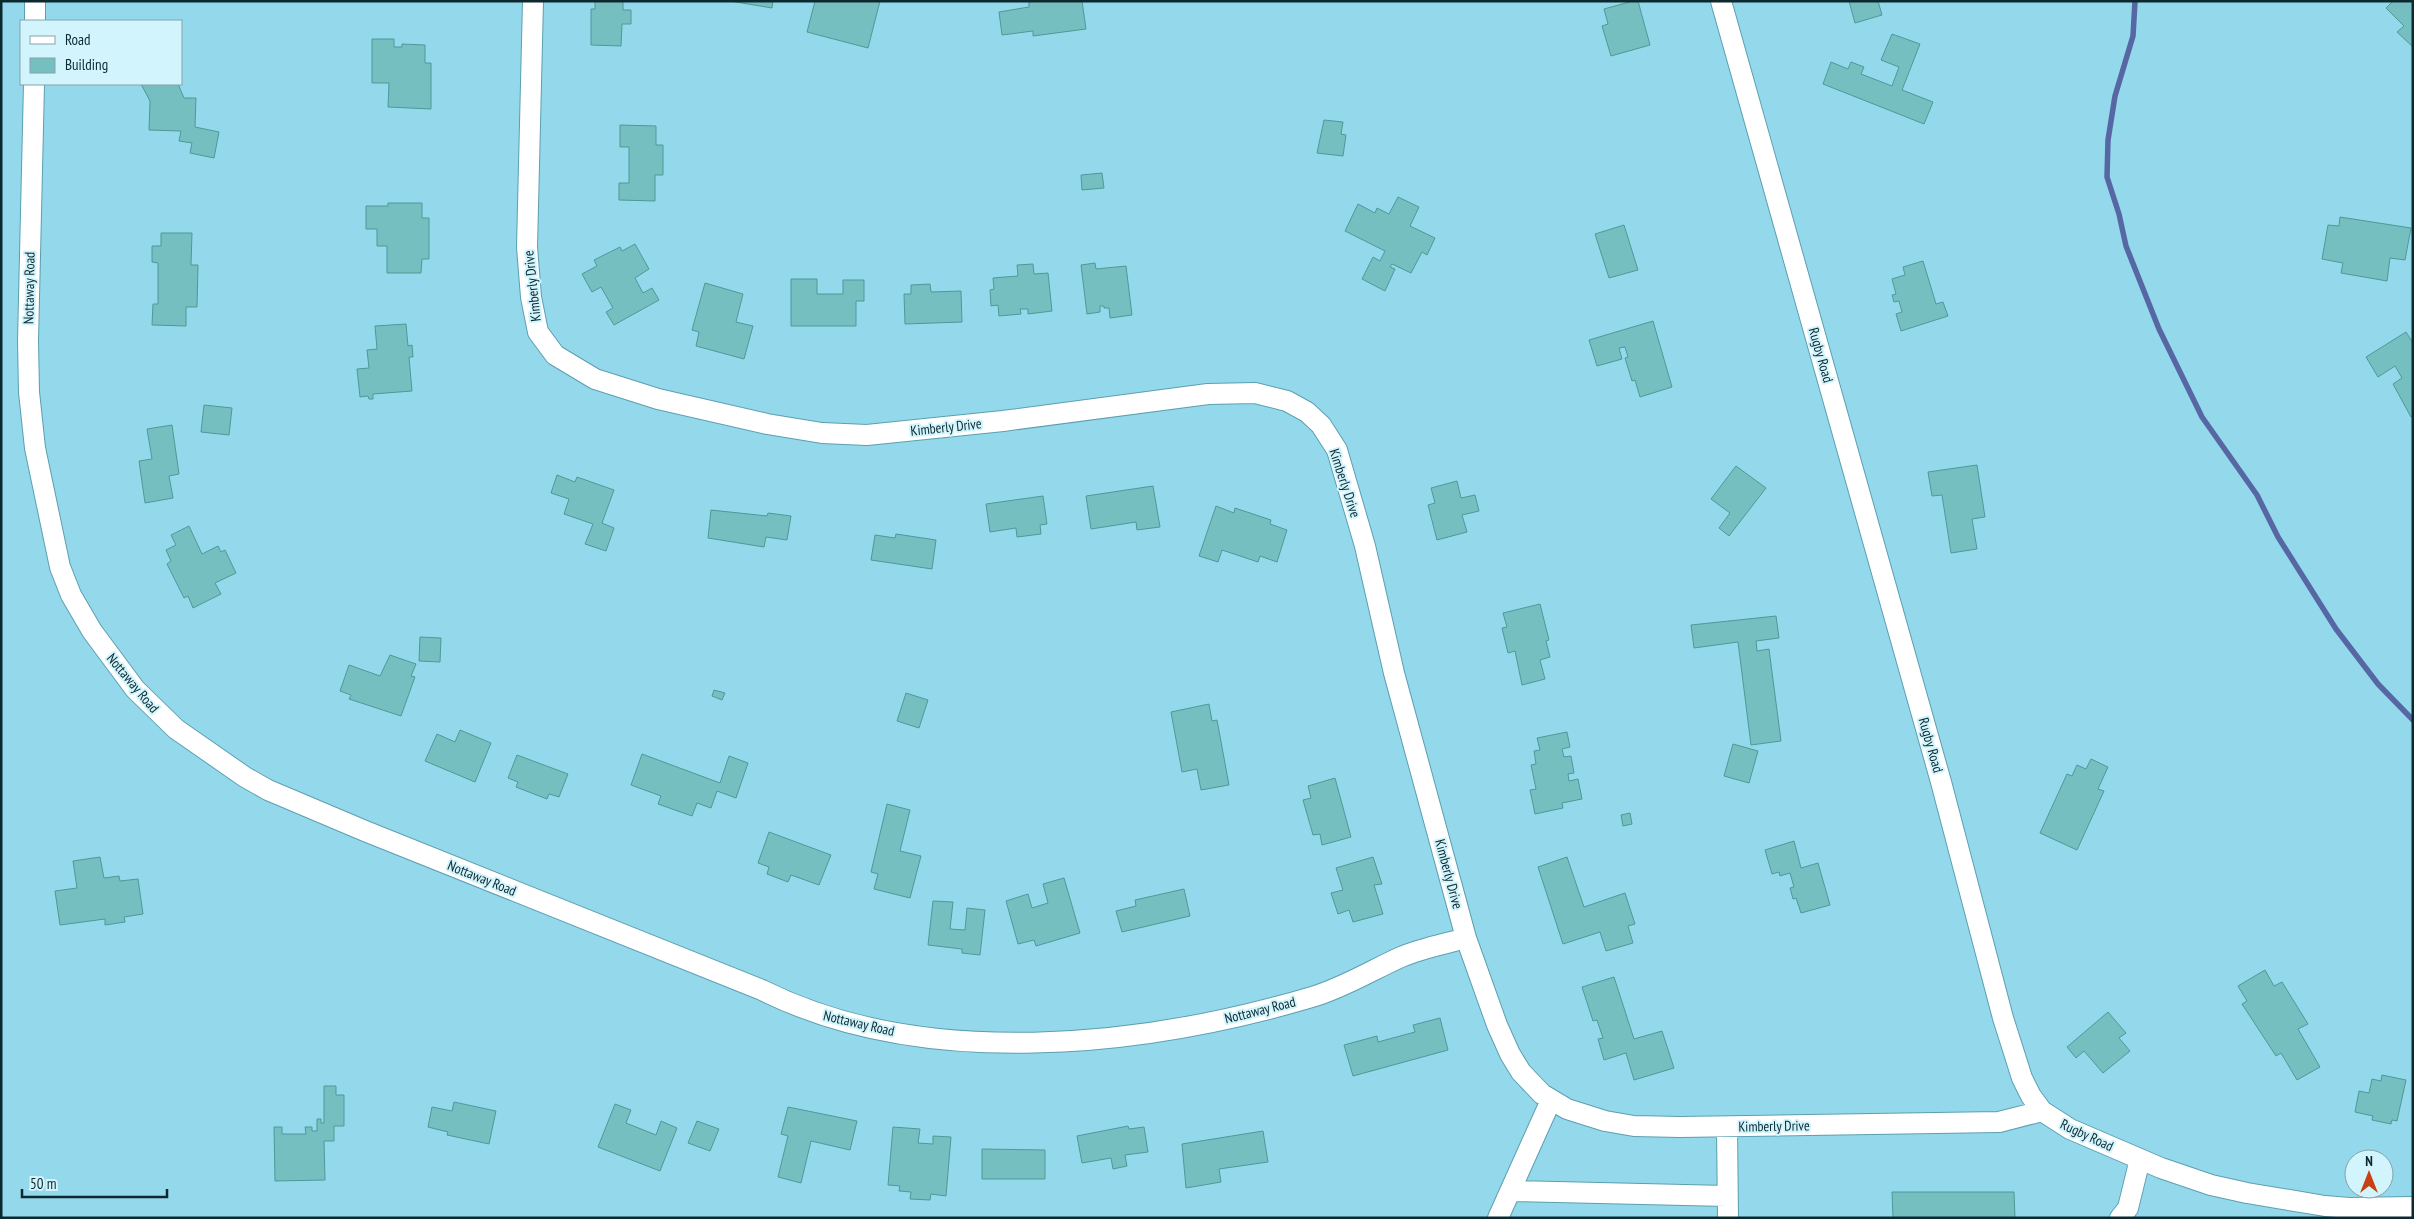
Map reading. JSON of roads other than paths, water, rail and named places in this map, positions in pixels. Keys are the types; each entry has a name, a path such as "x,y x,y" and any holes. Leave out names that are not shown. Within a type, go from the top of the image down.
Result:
{"street":[{"path":"35,20 36,1"},
{"name":"Kimberly Drive","path":"533,1 527,247 531,297 538,332 555,355 595,379 658,399 767,424 822,434 867,435 1003,421 1208,394 1255,393 1287,401 1307,412 1321,425 1336,450 1365,546 1394,673 1466,938 1497,1025 1510,1054 1521,1072 1542,1094 1567,1109 1605,1121 1634,1126 1999,1122 2042,1111"},
{"name":"Rugby Road","path":"1721,1 1941,782 2003,1018 2022,1078 2031,1096 2042,1111 2070,1129 2140,1159 2211,1185 2247,1193 2349,1208 2413,1207"},
{"name":"Nottaway Road","path":"34,85 28,341 29,392 35,448 60,566 71,595 92,632 135,689 176,729 244,777 268,790 365,832 762,990 811,1012 847,1022 926,1038 956,1041 1020,1042 1143,1035 1199,1025 1314,997 1404,956 1466,938"},
{"path":"1498,1218 1551,1100"},
{"path":"1727,1126 1728,1218"},
{"path":"2120,1218 2128,1208 2140,1159"},
{"path":"1510,1191 1727,1196"}],"waterway":[{"path":"2135,1 2133,36 2115,96 2108,140 2107,177 2119,214 2126,246 2159,329 2202,417 2257,495 2278,537 2336,629 2378,684 2413,720"}]}
